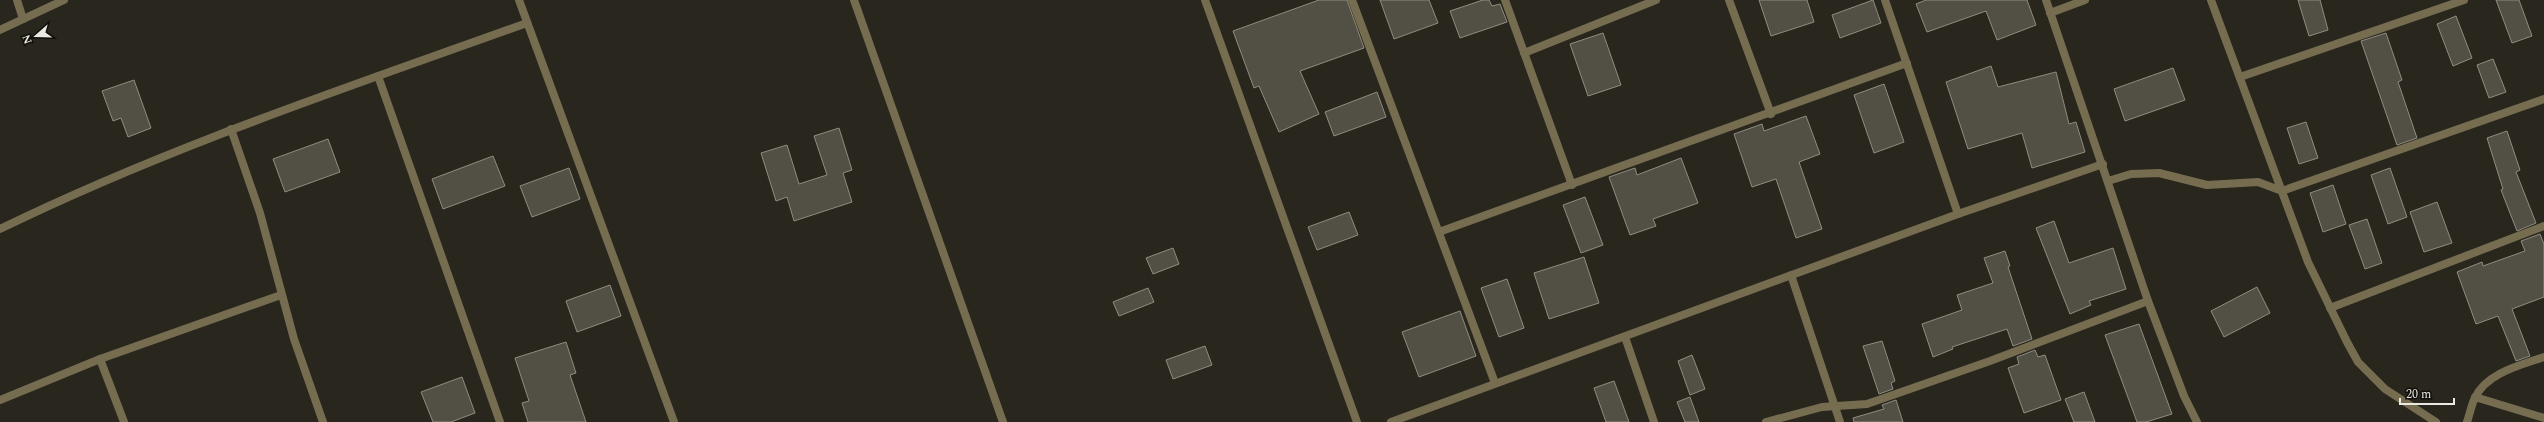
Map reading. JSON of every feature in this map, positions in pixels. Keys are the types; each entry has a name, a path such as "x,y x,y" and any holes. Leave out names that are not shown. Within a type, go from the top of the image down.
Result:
{"street":[{"path":"17,0 23,19"},
{"path":"0,30 64,0"},
{"path":"519,0 674,422"},
{"path":"854,0 1003,422"},
{"path":"1205,0 1357,422"},
{"path":"1352,0 1440,232 1495,383"},
{"path":"1505,0 1572,185"},
{"path":"1524,53 1656,0"},
{"path":"1728,0 1771,114"},
{"path":"1885,0 1958,214"},
{"path":"2046,0 2103,164 2148,301 2193,421"},
{"path":"2050,13 2085,0"},
{"path":"2211,0 2308,262 2358,362 2370,376 2385,389 2436,422"},
{"path":"2240,77 2454,2 2464,0"},
{"path":"0,229 100,182 230,129 527,23"},
{"path":"1440,232 1771,114 1907,63"},
{"path":"378,76 500,422"},
{"path":"2108,181 2131,174 2159,173 2207,185 2258,182 2282,191 2544,99"},
{"path":"230,129 260,213 294,340 323,422"},
{"path":"1391,422 1958,214 2103,164"},
{"path":"2330,308 2544,226"},
{"path":"1791,275 1840,422"},
{"path":"0,400 100,359 281,295"},
{"path":"1766,422 1806,410 1834,405 1867,404 1990,361 2148,301"},
{"path":"1625,337 1654,422"},
{"path":"2467,422 2475,397 2493,378 2509,370 2544,357"},
{"path":"100,359 124,422"},
{"path":"2475,397 2544,418"}],"building":[{"path":"1319,0 1347,0 1364,48 1300,71 1319,114 1279,132 1259,86 1254,88 1233,31"},
{"path":"1380,0 1429,0 1438,23 1394,39"},
{"path":"1483,0 1489,0 1492,6 1500,4 1507,22 1460,38 1450,11"},
{"path":"1759,0 1807,0 1814,22 1771,36"},
{"path":"1873,0 1881,23 1840,38 1832,15"},
{"path":"1926,0 2027,0 2036,25 1997,40 1986,11 1927,32 1916,4"},
{"path":"2298,0 2320,0 2328,30 2309,36"},
{"path":"2496,0 2519,0 2532,36 2512,43"},
{"path":"2456,16 2472,58 2453,66 2437,24"},
{"path":"1603,33 1621,85 1588,96 1570,44"},
{"path":"2386,33 2402,80 2398,82 2417,138 2397,145 2361,41"},
{"path":"2493,59 2506,92 2489,98 2477,65"},
{"path":"1991,66 1998,87 2056,72 2069,124 2076,122 2085,152 2032,168 2022,133 1968,149 1946,82"},
{"path":"2173,68 2185,100 2125,121 2114,89"},
{"path":"134,80 151,128 128,137 121,118 113,121 102,91"},
{"path":"1884,84 1904,142 1874,153 1854,95"},
{"path":"1377,92 1386,117 1334,136 1325,112"},
{"path":"1806,116 1820,154 1799,162 1822,229 1796,238 1776,179 1752,187 1734,134 1762,124 1764,131"},
{"path":"2306,122 2318,158 2299,164 2287,128"},
{"path":"839,128 852,170 843,173 852,202 794,221 787,197 776,201 761,153 787,145 799,184 827,175 814,136"},
{"path":"2507,131 2520,170 2516,172 2536,223 2517,231 2501,190 2503,189 2487,138"},
{"path":"328,139 340,172 285,192 273,159"},
{"path":"493,156 505,186 443,209 432,179"},
{"path":"1681,158 1698,203 1653,219 1656,226 1630,235 1609,177 1635,168 1637,175"},
{"path":"569,168 580,199 532,217 520,186"},
{"path":"2390,168 2407,217 2388,224 2371,175"},
{"path":"2333,185 2346,224 2323,232 2310,193"},
{"path":"1585,197 1603,245 1581,253 1563,205"},
{"path":"2437,202 2452,243 2424,252 2410,212"},
{"path":"1349,212 1358,235 1317,250 1308,227"},
{"path":"2367,219 2382,263 2365,269 2349,225"},
{"path":"2054,221 2069,263 2113,248 2126,289 2089,301 2091,305 2070,314 2036,228"},
{"path":"2540,234 2544,244 2544,297 2512,309 2530,356 2516,361 2498,316 2476,324 2457,272 2482,262 2483,266 2525,251 2521,241"},
{"path":"1173,248 1179,264 1153,274 1146,258"},
{"path":"2005,251 2010,266 2008,267 2032,339 2013,346 2007,329 1952,347 1953,349 1933,357 1922,324 1962,310 1957,295 1993,283 1984,258"},
{"path":"1584,257 1599,303 1549,319 1534,273"},
{"path":"1507,279 1524,328 1499,337 1481,288"},
{"path":"610,285 621,316 577,332 566,301"},
{"path":"2257,287 2270,313 2224,337 2211,311"},
{"path":"1148,288 1154,302 1119,316 1113,302"},
{"path":"1460,311 1476,356 1419,377 1402,332"},
{"path":"2139,324 2172,414 2146,422 2137,422 2105,335"},
{"path":"1882,341 1895,381 1891,383 1893,389 1879,394 1863,346"},
{"path":"566,342 576,373 570,375 586,422 528,422 522,403 529,401 515,358"},
{"path":"1205,346 1212,365 1173,379 1166,360"},
{"path":"2035,350 2038,357 2045,355 2061,400 2024,413 2008,368 2019,364 2017,357"},
{"path":"1692,355 1705,389 1690,395 1678,361"},
{"path":"462,377 475,413 451,422 433,422 421,392"},
{"path":"1614,381 1629,422 1606,422 1594,388"},
{"path":"2084,392 2095,422 2074,422 2065,399"},
{"path":"1690,397 1699,422 1685,422 1677,402"},
{"path":"1896,400 1903,422 1854,422 1853,418 1884,409 1882,405"}]}
